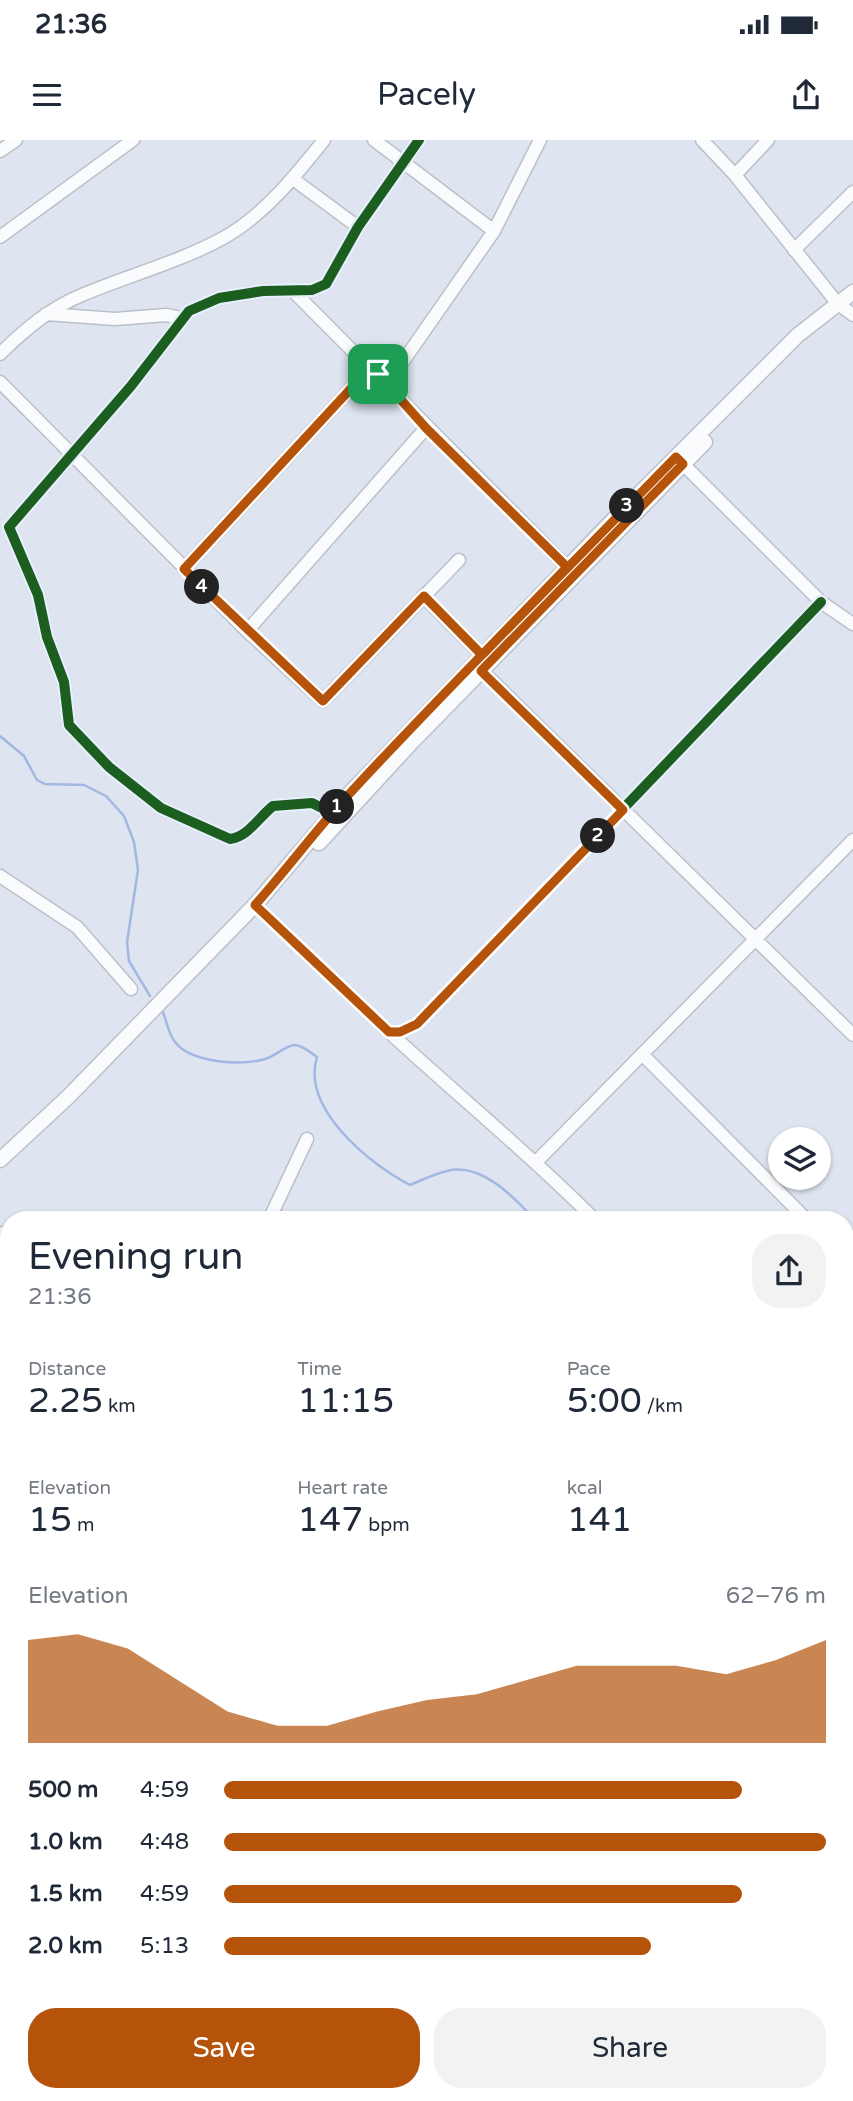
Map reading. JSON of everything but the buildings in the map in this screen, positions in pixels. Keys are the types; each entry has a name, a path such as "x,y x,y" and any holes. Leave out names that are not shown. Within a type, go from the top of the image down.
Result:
{"main road":[{"path":"288,868 312,850 567,567 853,292"},
{"path":"0,1160 68,1097 255,905 332,813 679,460"}],"street":[{"path":"0,151 16,140"},
{"path":"0,237 133,140"},
{"path":"0,354 45,314 80,295 190,254 228,235 293,179 324,140"},
{"path":"374,140 494,231"},
{"path":"332,813 312,803 272,806 252,828 238,838 230,839 160,808 109,767 69,725 64,682 47,637 38,595 9,527 131,386 181,318 200,304 219,298 320,289 326,284 358,227 419,140"},
{"path":"184,569 356,383 383,378 447,302 494,231 540,140"},
{"path":"702,140 735,175 838,304 853,315"},
{"path":"735,175 768,140"},
{"path":"293,179 358,227"},
{"path":"794,250 853,192"},
{"path":"295,292 383,378 426,428 567,567"},
{"path":"45,314 101,318 166,315 181,318"},
{"path":"0,382 184,569 323,701 459,560"},
{"path":"247,631 426,428"},
{"path":"679,460 821,602 853,624"},
{"path":"424,596 482,663 623,810 853,1035"},
{"path":"389,1032 400,1032 417,1024 821,602"},
{"path":"537,1161 853,840"},
{"path":"0,876 77,927 131,989"},
{"path":"255,905 503,1136 537,1161 586,1211"},
{"path":"642,1054 798,1211"},
{"path":"273,1211 307,1139"}],"waterway":[{"path":"0,736 24,756 37,780 45,784 84,785 106,796 124,816 134,842 138,870 127,942 129,961 150,996"},
{"path":"161,1008 175,1042 182,1049 204,1058 230,1062 255,1061 269,1058 294,1045 304,1048 317,1057 315,1076 319,1096 329,1114 358,1149 376,1163 410,1185 447,1171 472,1172 496,1184 526,1211"}],"cycle path":[{"path":"332,813 312,803 273,806 243,834 230,839 161,808 109,767 69,725 64,682 47,637 38,595 9,527 131,386 189,311 219,298 263,291 312,290 326,284 358,227 419,140"},
{"path":"255,905 389,1032 400,1032 417,1024 821,602"}],"route":[{"path":"378,374 356,383 184,569 323,701 327,700 424,596 482,655 567,567 676,457 683,464 481,671 623,810 417,1024 400,1032 389,1032 255,905 351,792 567,567 426,428 378,374"}]}
